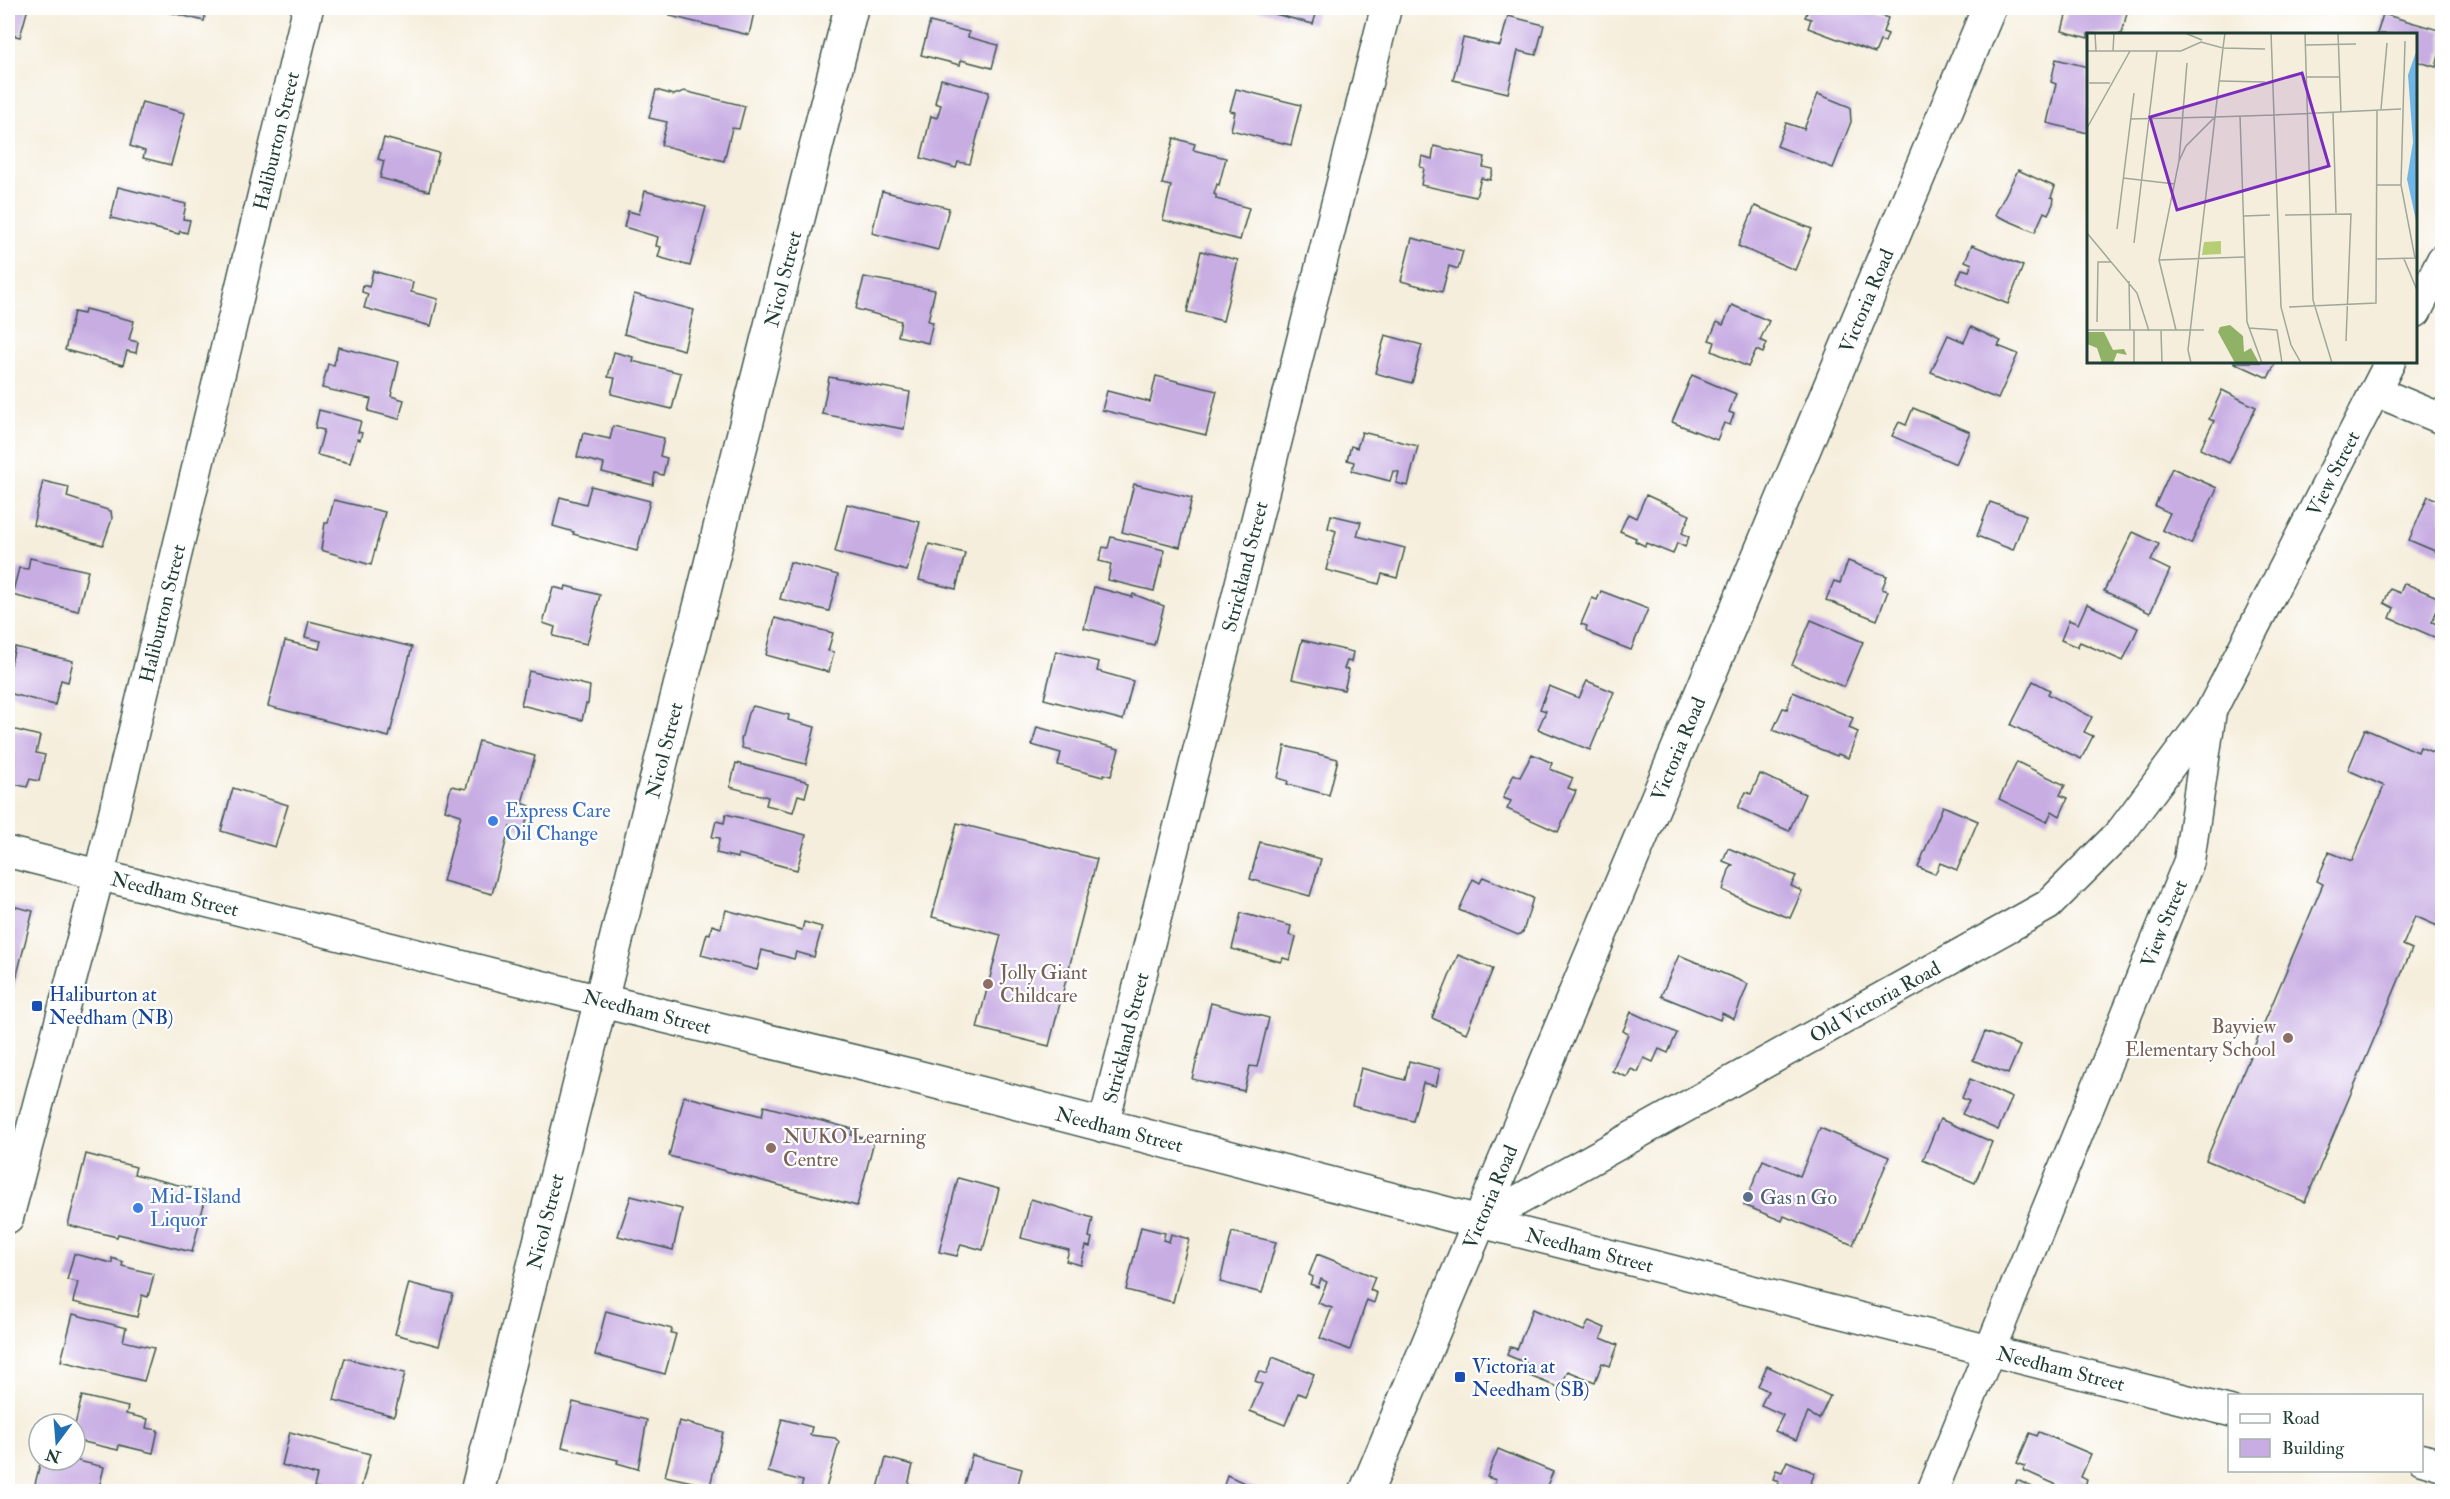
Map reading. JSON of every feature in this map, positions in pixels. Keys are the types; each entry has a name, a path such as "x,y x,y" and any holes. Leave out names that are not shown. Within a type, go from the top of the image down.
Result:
{"main road":[{"name":"Nicol Street","path":"477,1491 598,1000 851,8"},
{"name":"Victoria Road","path":"1366,1491 1989,8"},
{"name":"Needham Street","path":"598,1000 893,1071 1103,1127 1479,1222"}],"street":[{"name":"Haliburton Street","path":"8,1218 99,875 308,8"},
{"name":"Strickland Street","path":"1103,1127 1386,8"},
{"path":"2417,308 2442,260"},
{"name":"View Street","path":"1932,1491 2189,861 2211,711 2389,363"},
{"path":"2375,391 2442,419"},
{"name":"Old Victoria Road","path":"1479,1222 2048,905 2121,832 2211,711"},
{"name":"Needham Street","path":"8,852 598,1000"},
{"name":"Needham Street","path":"1479,1222 2228,1411"},
{"path":"2423,1460 2442,1465"}],"building":[{"path":"8,8 28,8 20,37 8,34"},
{"path":"166,8 207,8 204,21 165,11"},
{"path":"672,8 755,8 749,35 670,16"},
{"path":"1252,8 1318,8 1313,24"},
{"path":"1809,8 1859,8 1888,18 1883,32 1888,34 1885,42 1880,41 1875,53 1808,28 1811,19 1805,17"},
{"path":"2068,8 2128,8 2122,33 2087,33 2087,38 2062,31"},
{"path":"2383,14 2442,31 2442,53 2440,52 2436,67 2417,61 2417,33 2377,33"},
{"path":"1508,16 1544,25 1536,55 1518,51 1508,93 1453,80 1463,38 1500,46"},
{"path":"930,22 969,32 968,37 998,45 992,68 961,60 960,65 921,55"},
{"path":"2056,59 2087,67 2087,133 2047,123 2056,84 2051,82"},
{"path":"941,79 989,92 970,164 958,162 956,168 921,158 931,116 937,118 941,105 935,103"},
{"path":"1236,89 1301,105 1291,145 1231,130 1235,112 1230,111"},
{"path":"656,90 674,95 684,91 745,106 739,129 732,128 724,161 661,145 667,122 649,118"},
{"path":"1818,94 1850,107 1851,122 1833,168 1777,146 1786,123 1804,129"},
{"path":"142,102 185,113 171,165 143,158 145,151 130,146"},
{"path":"384,138 439,153 429,191 380,178 384,161 378,159"},
{"path":"1174,138 1195,144 1193,150 1226,158 1219,185 1217,184 1214,194 1216,199 1249,208 1240,240 1163,220 1171,186 1162,184"},
{"path":"1434,146 1485,157 1483,167 1493,169 1490,180 1481,178 1476,197 1421,185 1424,168 1420,167 1422,156 1432,159"},
{"path":"2018,170 2055,187 2051,197 2054,198 2053,204 2048,214 2044,212 2035,232 1995,215"},
{"path":"118,187 186,204 183,219 190,220 187,233 180,231 179,234 111,218"},
{"path":"645,191 706,207 690,266 658,257 661,247 656,246 658,237 624,227 628,211 639,214"},
{"path":"882,191 949,208 938,250 872,233"},
{"path":"1755,206 1812,229 1795,270 1738,246"},
{"path":"1412,238 1463,251 1458,269 1449,266 1442,292 1401,281"},
{"path":"1972,245 2023,266 2008,304 1956,283 1962,269 1969,271 1972,264 1965,261"},
{"path":"1201,251 1238,260 1223,321 1187,312"},
{"path":"373,271 413,282 411,292 438,299 431,326 364,308 368,294 362,292 363,285 369,287"},
{"path":"864,277 935,290 928,321 933,322 928,343 898,336 901,321 856,309"},
{"path":"634,294 694,310 684,350 624,334"},
{"path":"1732,305 1769,321 1760,340 1767,343 1763,353 1756,350 1748,367 1712,351 1715,342 1709,340 1717,322 1723,325"},
{"path":"85,309 134,321 129,340 138,342 136,353 127,351 123,365 65,350 74,312 84,314"},
{"path":"1971,327 2001,341 1998,346 2018,354 1998,399 1931,372 1948,335 1964,342"},
{"path":"1385,335 1422,345 1412,383 1375,373"},
{"path":"338,347 399,362 391,396 404,400 399,419 368,411 371,399 322,388 328,364 334,365"},
{"path":"614,352 633,357 632,361 681,373 672,409 611,394 615,378 608,377"},
{"path":"2235,363 2276,363 2268,378"},
{"path":"1692,375 1736,394 1729,412 1734,414 1730,425 1724,423 1717,440 1672,422"},
{"path":"1156,376 1217,391 1206,435 1102,410 1107,391 1150,402"},
{"path":"829,377 910,392 904,429 822,414"},
{"path":"2222,390 2256,407 2229,463 2200,449 2214,421 2209,419"},
{"path":"1913,408 1970,432 1956,464 1892,436 1899,422 1906,425"},
{"path":"319,410 361,421 358,432 362,433 360,440 357,439 350,463 317,455 324,430 315,428"},
{"path":"613,426 664,438 660,456 667,458 663,475 655,473 653,485 602,472 604,464 577,457 583,433 610,439"},
{"path":"1362,432 1418,446 1408,486 1396,483 1399,472 1393,471 1390,481 1352,471 1354,462 1347,460 1351,446 1357,448"},
{"path":"2172,468 2217,488 2191,544 2162,530 2170,513 2155,506"},
{"path":"43,481 69,487 67,497 111,511 112,519 103,545 33,525"},
{"path":"1134,484 1192,498 1180,547 1122,532"},
{"path":"591,486 650,501 637,551 573,534 574,532 553,526 560,497 586,504"},
{"path":"1646,495 1690,515 1682,533 1689,537 1685,547 1677,543 1673,554 1646,543 1645,546 1635,541 1636,538 1620,531 1628,514 1636,518"},
{"path":"2428,496 2442,502 2442,554 2409,540"},
{"path":"334,500 385,512 371,565 321,550 325,523 328,523"},
{"path":"1990,502 2026,515 2013,550 1977,536"},
{"path":"847,504 920,522 907,571 835,552"},
{"path":"1331,515 1361,522 1357,536 1405,548 1397,578 1382,574 1379,584 1326,570 1336,531 1328,528"},
{"path":"2133,532 2159,544 2151,561 2170,570 2150,613 2104,591"},
{"path":"1111,537 1164,550 1162,567 1160,566 1154,591 1108,580 1111,564 1099,561 1103,547 1108,548"},
{"path":"929,544 965,553 956,589 919,580"},
{"path":"30,558 88,571 78,611 12,595 19,568 28,569"},
{"path":"1848,561 1887,576 1882,589 1888,591 1877,620 1826,600 1834,581 1840,583"},
{"path":"790,562 838,575 829,611 780,599"},
{"path":"2404,583 2442,599 2432,622 2442,626 2441,640 2390,618 2394,608 2384,603 2390,589 2400,593"},
{"path":"566,586 600,595 587,644 553,636 555,627 543,623 553,587 565,590"},
{"path":"1094,587 1132,597 1133,594 1164,606 1154,645 1084,628"},
{"path":"1601,591 1648,609 1631,650 1593,635 1586,630 1587,626 1581,624 1592,598 1597,600"},
{"path":"2087,604 2138,628 2123,661 2080,642 2077,647 2061,640 2069,620 2078,624"},
{"path":"775,618 833,633 828,651 834,652 829,672 766,655"},
{"path":"1811,620 1863,642 1844,687 1792,665"},
{"path":"309,621 412,647 389,737 268,706 285,641 319,649 321,641 305,637"},
{"path":"1302,640 1353,652 1351,662 1347,661 1344,669 1349,670 1344,690 1292,679"},
{"path":"15,647 73,661 68,682 61,680 55,705 8,693 8,667 10,667"},
{"path":"1056,651 1099,662 1097,671 1133,681 1123,720 1044,699"},
{"path":"529,671 590,686 588,704 586,704 582,720 521,705"},
{"path":"1587,681 1614,692 1590,750 1538,729 1546,711 1540,709 1549,686 1579,698"},
{"path":"2033,681 2050,690 2048,694 2092,717 2084,732 2093,736 2081,759 2011,725"},
{"path":"1793,692 1853,718 1849,728 1858,732 1848,758 1838,754 1837,756 1773,730 1783,708 1787,709"},
{"path":"753,706 789,715 788,720 815,727 806,764 742,748 741,740 748,713"},
{"path":"1037,727 1119,749 1111,776 1104,774 1103,777 1058,765 1061,753 1032,745"},
{"path":"8,728 40,736 36,753 45,755 39,781 30,779 27,787 8,783"},
{"path":"2365,729 2418,752 2420,747 2439,755 2442,746 2442,928 2415,916 2403,945 2412,949 2305,1202 2206,1160 2323,884 2317,881 2329,852 2352,861 2384,786 2348,770"},
{"name":"Express Care Oil Change","path":"479,741 535,756 522,803 530,806 524,831 510,827 492,894 443,881 461,815 445,810 451,786 466,789"},
{"path":"1285,746 1338,759 1329,795 1287,784 1288,781 1278,778"},
{"path":"1532,754 1552,763 1550,769 1573,778 1568,788 1576,791 1558,832 1507,809 1511,801 1503,798 1514,774 1520,777"},
{"path":"2017,762 2065,785 2060,795 2068,798 2060,816 2052,811 2047,822 1999,799"},
{"path":"736,763 809,782 805,797 798,795 793,812 766,805 768,797 730,787"},
{"path":"1760,774 1805,794 1789,831 1738,808 1746,792 1751,794"},
{"path":"233,788 288,805 275,847 221,831"},
{"path":"1943,806 1978,821 1957,870 1940,863 1935,874 1918,867"},
{"path":"726,814 806,835 797,870 738,854 738,858 716,853 720,838 712,837 716,821 724,823"},
{"path":"957,823 1097,859 1049,1046 977,1028 1001,935 932,917"},
{"path":"1260,842 1321,859 1310,896 1250,879"},
{"path":"1728,848 1796,876 1791,886 1802,891 1790,918 1723,890 1729,870 1733,865 1723,861"},
{"path":"1483,877 1533,898 1523,932 1518,935 1459,910 1473,879 1480,883"},
{"path":"8,905 33,911 14,987 8,985"},
{"path":"726,910 802,930 804,922 822,927 814,957 796,952 794,959 762,950 757,970 701,955 707,933 710,934 712,925 721,928"},
{"path":"1241,913 1291,926 1289,935 1296,937 1290,960 1283,958 1281,962 1232,949"},
{"path":"1458,955 1493,969 1466,1033 1432,1018"},
{"path":"1679,955 1748,984 1734,1019 1722,1013 1720,1020 1661,996"},
{"path":"1211,1003 1269,1018 1257,1067 1250,1066 1244,1091 1192,1079"},
{"path":"1631,1012 1677,1033 1668,1053 1659,1049 1653,1062 1644,1058 1638,1072 1631,1069 1627,1077 1612,1071 1628,1034 1623,1031"},
{"path":"1985,1032 2020,1046 2008,1074 1973,1060"},
{"path":"1409,1061 1440,1069 1436,1086 1423,1083 1413,1121 1352,1106 1361,1068 1405,1080"},
{"path":"1970,1079 2012,1098 1998,1130 1962,1114 1969,1101 1962,1098"},
{"name":"NUKO Learning Centre","path":"684,1096 762,1116 764,1106 853,1129 851,1135 874,1141 857,1206 669,1156"},
{"path":"1940,1119 1992,1142 1975,1183 1923,1160"},
{"path":"1820,1128 1889,1157 1853,1245 1784,1216 1782,1221 1744,1205 1763,1160 1800,1176"},
{"name":"Mid-Island Liquor","path":"86,1154 136,1167 134,1174 207,1192 192,1252 118,1234 117,1237 68,1225"},
{"path":"958,1178 999,1189 983,1250 961,1244 957,1256 939,1252"},
{"path":"631,1196 682,1209 673,1250 618,1236"},
{"path":"1031,1199 1093,1218 1089,1237 1092,1238 1090,1247 1086,1246 1081,1265 1066,1261 1069,1250 1021,1238"},
{"path":"1141,1227 1165,1233 1163,1240 1169,1242 1171,1234 1189,1239 1173,1302 1126,1290"},
{"path":"1232,1232 1276,1242 1262,1293 1220,1282"},
{"path":"74,1254 112,1263 112,1258 123,1262 122,1266 154,1274 148,1297 142,1295 137,1317 73,1302 78,1282 67,1280"},
{"path":"1317,1254 1375,1277 1370,1290 1377,1293 1374,1303 1367,1300 1350,1350 1320,1338 1332,1308 1318,1303 1327,1282 1321,1279 1318,1287 1310,1284 1313,1277 1309,1275"},
{"path":"409,1283 453,1294 439,1346 395,1334"},
{"path":"1533,1309 1584,1331 1589,1321 1605,1328 1601,1338 1618,1345 1610,1366 1602,1363 1595,1382 1568,1371 1560,1388 1522,1373 1526,1363 1507,1355 1510,1347 1517,1349"},
{"path":"606,1311 672,1329 671,1333 676,1334 665,1374 595,1355"},
{"path":"73,1314 126,1328 123,1341 154,1348 144,1381 61,1361"},
{"path":"1273,1357 1314,1374 1305,1396 1298,1393 1285,1425 1250,1411 1262,1384 1255,1381 1259,1371 1266,1374"},
{"path":"345,1358 405,1373 394,1416 334,1400"},
{"path":"1767,1366 1830,1396 1819,1419 1808,1413 1796,1440 1775,1431 1783,1415 1761,1405 1768,1391 1758,1386"},
{"path":"82,1396 128,1407 126,1414 148,1419 146,1428 158,1430 153,1453 119,1445 118,1450 87,1443 87,1412 78,1412"},
{"path":"573,1402 647,1420 638,1469 617,1463 618,1460 562,1447"},
{"path":"782,1419 812,1427 810,1435 835,1438 839,1442 825,1492 800,1492 803,1481 768,1472"},
{"path":"679,1421 723,1432 710,1486 665,1476"},
{"path":"290,1432 370,1454 360,1492 331,1492 314,1487 317,1475 282,1465"},
{"path":"2039,1432 2091,1454 2081,1477 2087,1480 2083,1491 2076,1489 2073,1492 2023,1470 2025,1466 2017,1463 2030,1433 2037,1436"},
{"path":"1498,1449 1553,1472 1544,1492 1491,1492 1496,1480 1487,1477"},
{"path":"972,1455 1022,1469 1016,1492 962,1492"},
{"path":"886,1458 913,1465 908,1485 926,1489 925,1492 877,1492"},
{"path":"1787,1461 1815,1473 1808,1489 1813,1492 1774,1492 1779,1481 1773,1479 1776,1470 1782,1472"},
{"path":"87,1463 104,1467 98,1492 33,1492 38,1472 87,1472"},
{"path":"1227,1475 1240,1481 1263,1492 1222,1492"},
{"path":"2017,1480 2043,1492 2013,1492"}],"place":[{"name":"Express Care Oil Change","path":"493,821"},
{"name":"Jolly Giant Childcare","path":"988,984"},
{"name":"Haliburton at Needham (NB)","path":"37,1006"},
{"name":"Bayview Elementary School","path":"2288,1038"},
{"name":"NUKO Learning Centre","path":"771,1148"},
{"name":"Gas n Go","path":"1748,1197"},
{"name":"Mid-Island Liquor","path":"138,1208"},
{"name":"Victoria at Needham (SB)","path":"1460,1377"}]}
